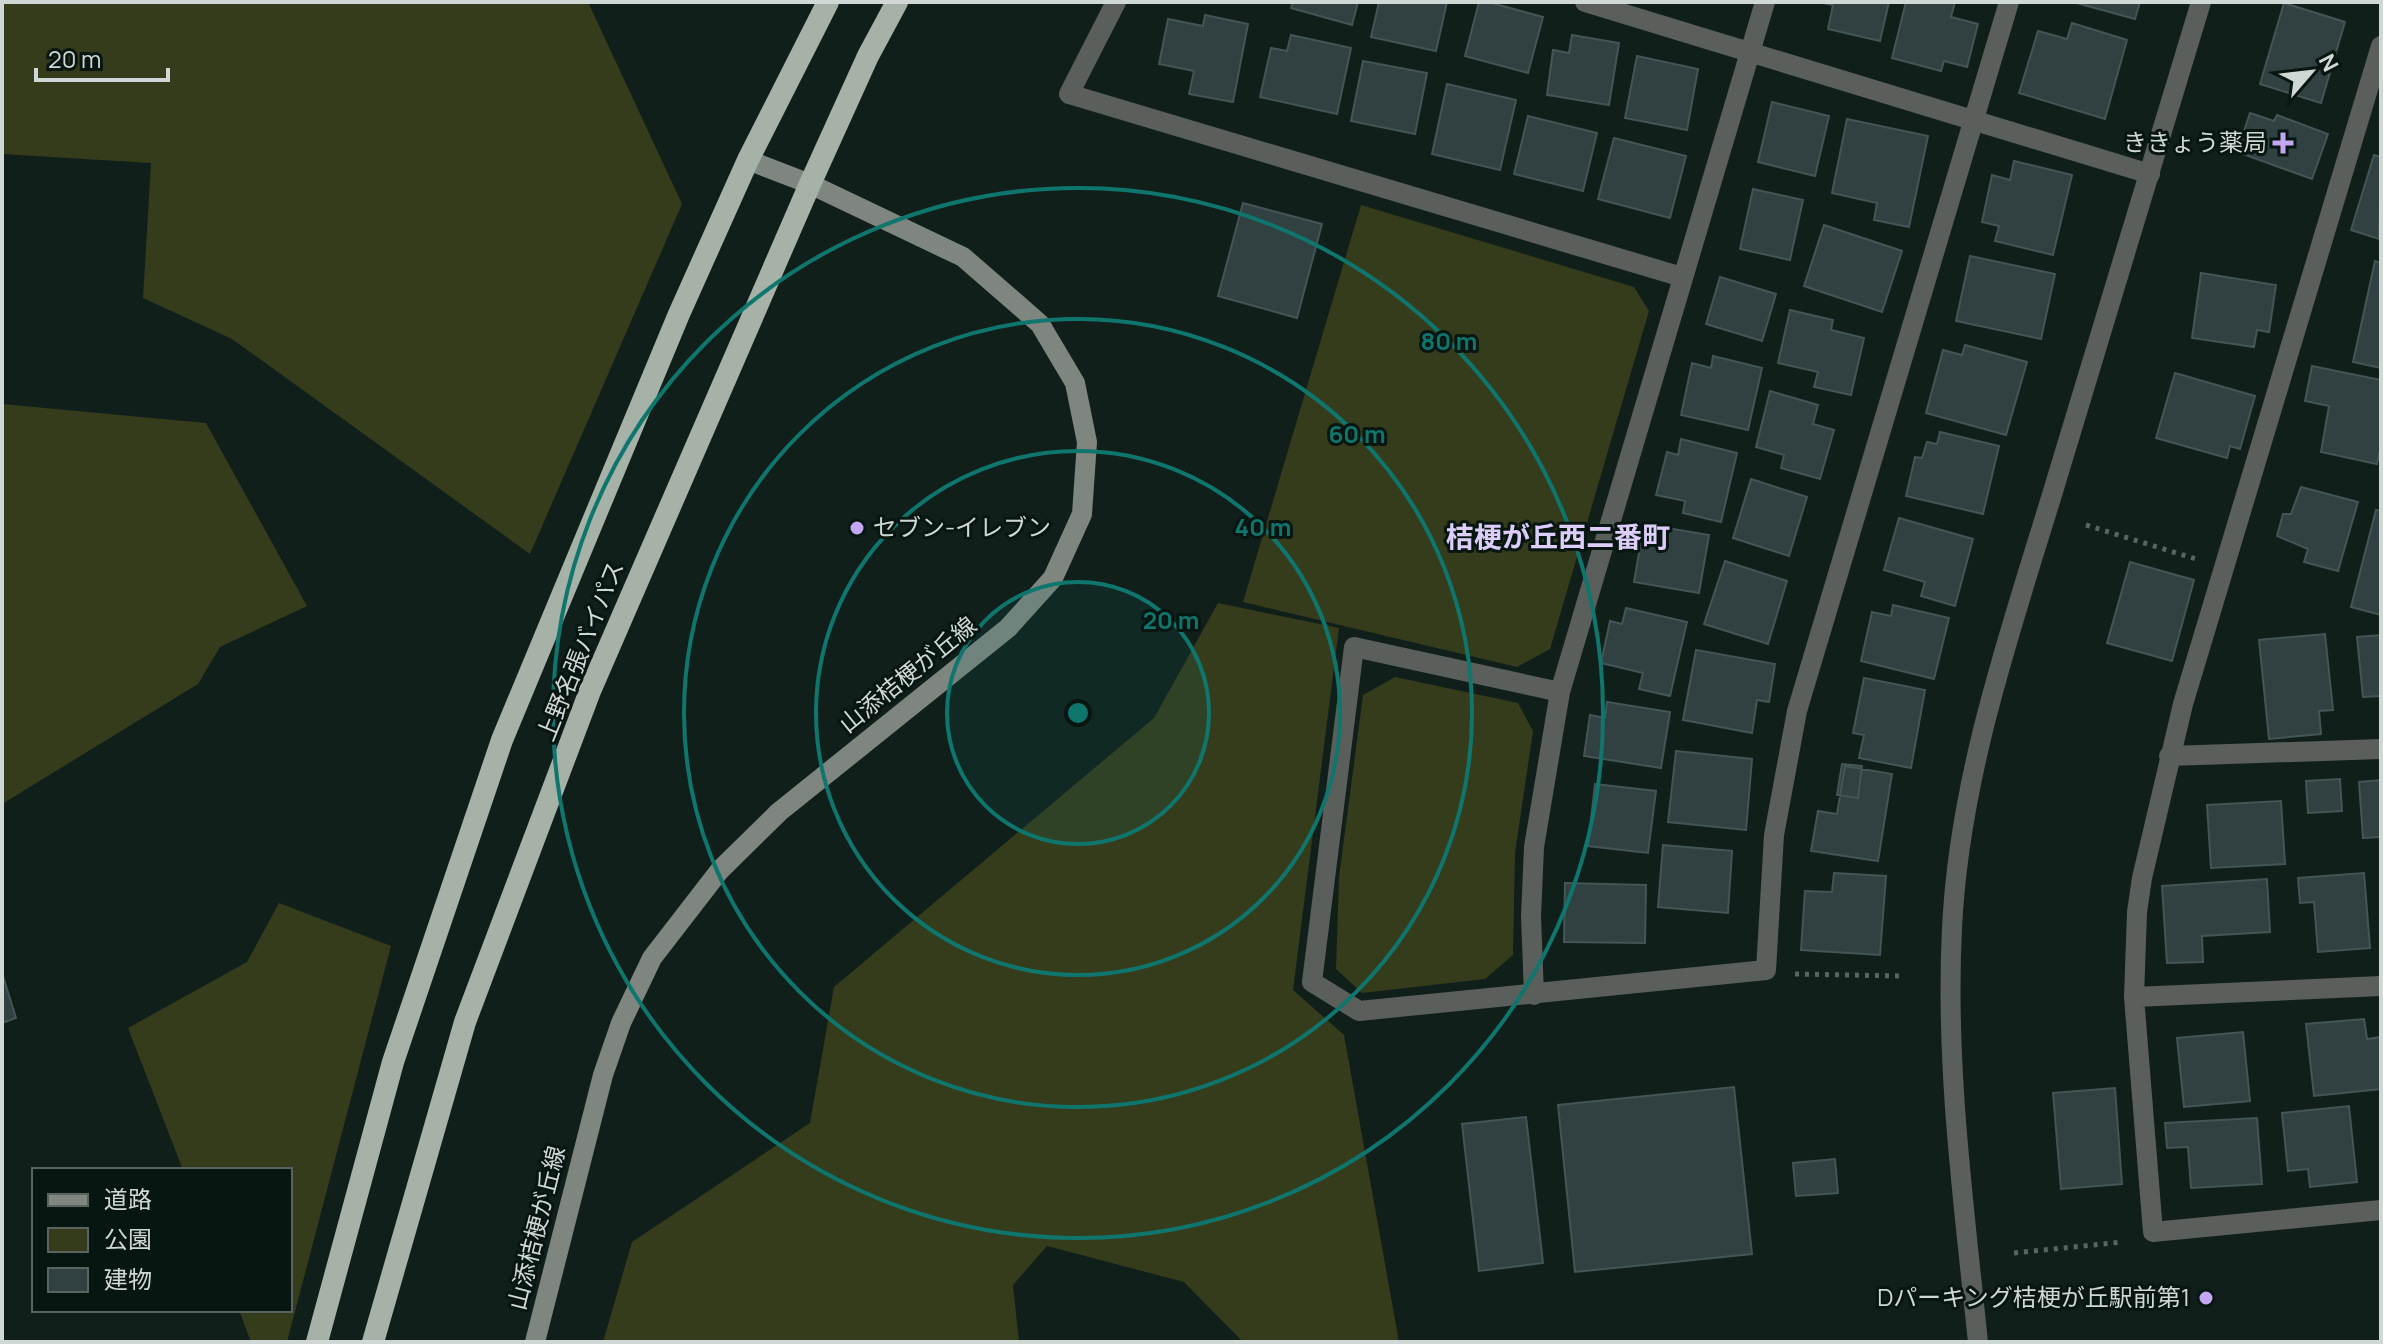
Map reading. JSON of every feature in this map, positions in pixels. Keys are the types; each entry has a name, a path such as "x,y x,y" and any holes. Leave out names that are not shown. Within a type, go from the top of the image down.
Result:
{"highway":[{"name":"上野名張バイパス","path":"317,1342 393,1062 502,740 679,314 748,160 828,2"},
{"name":"上野名張バイパス","path":"373,1342 465,1022 590,691 810,184 868,56 897,2"}],"main road":[{"name":"山添桔梗が丘線","path":"535,1342 603,1075 621,1023 652,958 720,870 779,812 1008,628 1053,578 1082,514 1087,442 1075,383 1040,324 963,257 810,184 748,160"}],"street":[{"path":"1116,2 1069,94 1682,277"},
{"path":"1585,2 2150,174"},
{"path":"1534,995 1531,916 1534,847 1560,692 1765,2"},
{"path":"1560,692 1354,647 1312,982 1359,1011 1766,970 1774,835 1797,711 2009,2"},
{"path":"1978,1342 1953,1052 1952,927 1959,859 1974,771 2014,619 2201,2"},
{"path":"2381,46 2374,102 2225,567 2169,756 2137,912 2134,997 2153,1232 2381,1210"},
{"path":"2169,756 2381,749"},
{"path":"2134,997 2381,986"}],"path":[{"path":"2086,525 2225,567"},
{"path":"1766,970 1789,974 1902,976"},
{"path":"2014,1253 2134,1241 2153,1232"}],"green space":[{"path":"2,2 588,2 682,204 530,554 232,339 143,298 151,163 2,154"},
{"path":"1361,205 1634,287 1649,311 1550,649 1517,667 1243,602"},
{"path":"2,404 206,423 307,606 220,647 198,684 2,804"},
{"path":"1218,603 1339,628 1293,990 1344,1035 1399,1342 1243,1342 1184,1282 1047,1246 1013,1285 1019,1342 603,1342 632,1242 810,1123 834,987 1154,718"},
{"path":"1395,677 1518,703 1533,731 1515,853 1513,955 1485,979 1362,993 1336,969 1339,877 1363,695"},
{"path":"279,903 391,946 287,1342 251,1342 240,1312 292,1312 292,1168 182,1168 128,1028 247,962"}],"building":[{"path":"1293,2 1358,2 1352,25 1291,8"},
{"path":"1379,2 1447,2 1436,51 1371,37"},
{"path":"1479,2 1543,17 1528,73 1465,56"},
{"path":"1818,2 1889,2 1880,41 1828,29 1833,5"},
{"path":"1906,2 1955,2 1951,17 1978,24 1967,67 1944,61 1941,71 1892,58"},
{"path":"2073,2 2140,2 2135,19"},
{"path":"2284,3 2345,22 2321,103 2260,84"},
{"path":"1205,15 1248,24 1233,102 1189,94 1194,71 1159,64 1168,19 1203,26"},
{"path":"2072,23 2127,40 2105,119 2019,93 2038,31 2067,39"},
{"path":"1291,35 1351,48 1337,114 1260,97 1271,48 1287,51"},
{"path":"1572,35 1619,43 1609,105 1547,95 1553,50 1569,53"},
{"path":"1637,56 1698,69 1687,130 1625,118"},
{"path":"1363,61 1427,73 1415,134 1351,121"},
{"path":"1447,84 1516,100 1500,170 1432,154"},
{"path":"1772,102 1829,116 1815,176 1758,162"},
{"name":"ききょう薬局","path":"2250,113 2274,121 2277,115 2328,134 2312,179 2237,152"},
{"path":"1528,116 1597,133 1583,191 1514,174"},
{"path":"1847,119 1928,136 1909,227 1874,220 1877,203 1832,193"},
{"path":"1614,138 1686,156 1670,218 1598,199"},
{"path":"2374,155 2381,157 2379,239 2351,230"},
{"path":"2014,161 2072,175 2053,255 1995,241 1999,226 1982,222 1992,175 2010,180"},
{"path":"1753,189 1803,200 1790,260 1740,249"},
{"path":"1243,203 1322,224 1297,318 1218,296"},
{"path":"1824,225 1902,251 1882,312 1804,286"},
{"path":"1970,256 2055,274 2041,339 1956,321"},
{"path":"2375,261 2381,263 2381,368 2353,362"},
{"path":"2201,273 2276,285 2269,332 2257,330 2254,347 2192,338"},
{"path":"1720,277 1776,294 1762,341 1706,324"},
{"path":"1790,310 1833,320 1831,330 1864,338 1851,395 1814,387 1818,372 1778,363"},
{"path":"1965,345 2027,362 2006,435 1926,413 1943,350 1962,355"},
{"path":"1713,356 1762,368 1748,430 1681,415 1692,363 1711,368"},
{"path":"2312,366 2381,380 2381,446 2377,464 2321,452 2329,406 2305,401"},
{"path":"2175,373 2255,396 2240,449 2230,446 2227,458 2156,438"},
{"path":"1770,391 1818,405 1813,424 1834,430 1820,479 1781,468 1784,455 1756,447"},
{"path":"1940,432 1999,446 1983,514 1906,496 1915,457 1922,458 1927,442 1937,444"},
{"path":"1681,439 1737,453 1721,522 1683,513 1685,501 1656,495 1667,452 1678,455"},
{"path":"1751,479 1807,497 1789,556 1733,538"},
{"path":"2301,487 2358,502 2338,571 2304,562 2308,549 2277,536 2283,514 2291,514"},
{"path":"2376,510 2381,511 2381,615 2351,607"},
{"path":"1899,518 1973,539 1955,606 1921,596 1925,582 1884,570"},
{"path":"1644,524 1709,535 1699,593 1634,582"},
{"path":"1725,561 1787,581 1768,644 1704,624"},
{"path":"2130,562 2194,580 2172,661 2107,643"},
{"path":"1893,605 1949,618 1934,679 1861,661 1872,612 1891,616"},
{"path":"1626,608 1687,622 1670,696 1639,689 1643,673 1601,663 1610,621 1622,624"},
{"path":"2325,634 2333,710 2319,711 2321,734 2269,739 2259,640"},
{"path":"2381,635 2381,696 2363,697 2357,637"},
{"path":"1696,650 1775,664 1769,702 1757,700 1752,733 1683,720"},
{"path":"1864,678 1925,690 1911,768 1859,758 1864,735 1853,733"},
{"path":"1607,702 1670,712 1661,768 1584,756 1590,715 1605,718"},
{"path":"1676,751 1752,759 1746,830 1668,822"},
{"path":"1842,764 1862,766 1858,798 1837,795"},
{"path":"1845,766 1892,774 1878,861 1811,851 1818,811 1837,814"},
{"path":"2340,779 2342,811 2308,813 2306,781"},
{"path":"2381,780 2381,853 2380,837 2363,838 2359,782"},
{"path":"1595,784 1656,791 1648,853 1588,846"},
{"path":"2281,801 2285,864 2211,868 2207,805"},
{"path":"1663,845 1732,851 1728,913 1658,907"},
{"path":"1834,873 1886,876 1880,955 1801,950 1805,891 1832,892"},
{"path":"2364,873 2370,948 2318,952 2314,902 2300,903 2298,878"},
{"path":"2267,879 2270,932 2202,936 2203,962 2167,963 2162,886"},
{"path":"1565,883 1646,885 1645,943 1564,942"},
{"path":"2,973 16,1018 2,1023"},
{"path":"2364,1019 2367,1039 2381,1037 2381,1089 2314,1096 2306,1024"},
{"path":"2243,1032 2250,1101 2184,1107 2177,1038"},
{"path":"1734,1087 1752,1254 1575,1272 1558,1105"},
{"path":"2115,1088 2122,1184 2061,1189 2053,1093"},
{"path":"2349,1106 2357,1182 2310,1187 2308,1169 2288,1171 2282,1113"},
{"path":"1526,1117 1543,1263 1479,1271 1462,1124"},
{"path":"2257,1118 2262,1184 2191,1188 2188,1147 2167,1148 2165,1123"},
{"path":"1835,1159 1838,1193 1796,1196 1793,1163"}],"place":[{"name":"ききょう薬局","path":"2283,143"},
{"name":"セブン-イレブン","path":"857,528"},
{"name":"Dパーキング桔梗が丘駅前第1","path":"2206,1298"}],"district":[{"name":"桔梗が丘西二番町","path":"1558,537"}]}
